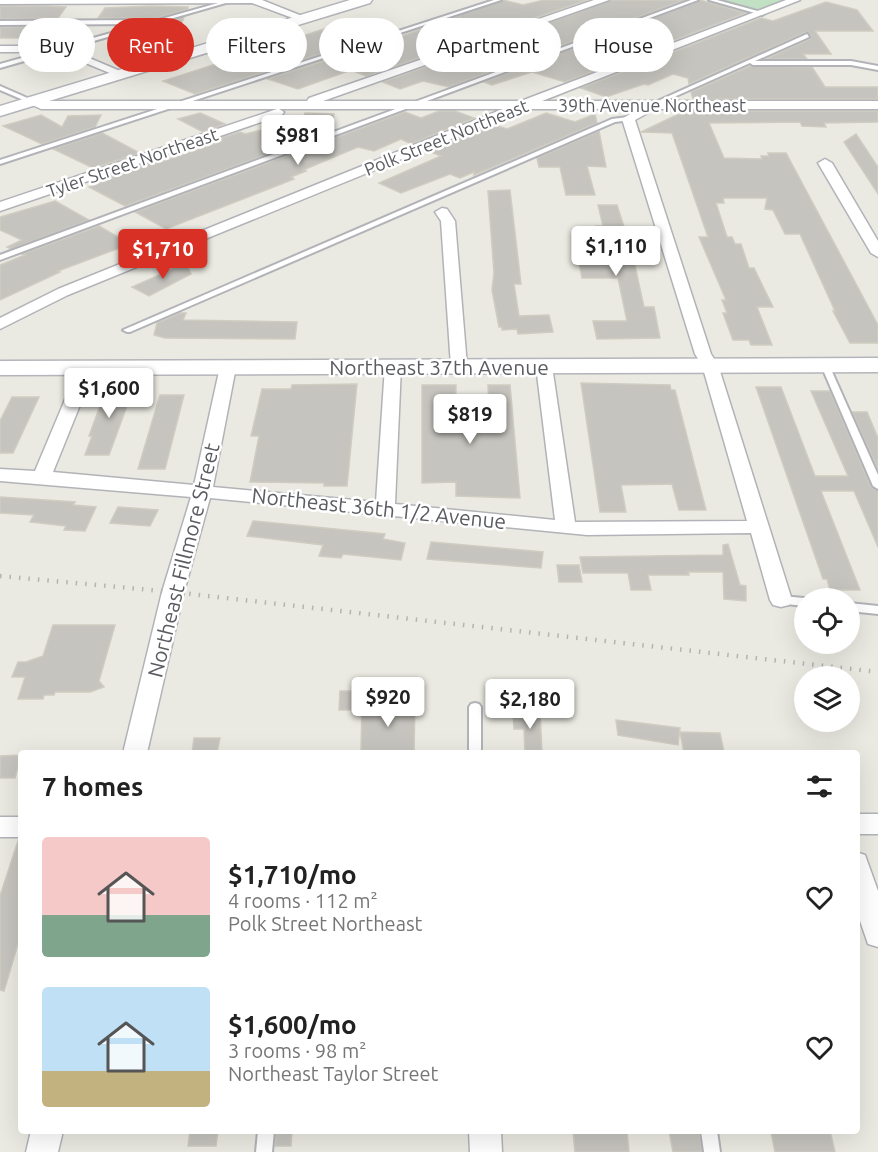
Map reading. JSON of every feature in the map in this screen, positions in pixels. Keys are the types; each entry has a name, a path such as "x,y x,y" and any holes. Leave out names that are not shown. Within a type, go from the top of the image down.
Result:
{"street":[{"path":"0,1 253,0 302,18 365,0"},
{"name":"Tyler Street Northeast","path":"0,207 604,0"},
{"name":"Polk Street Northeast","path":"0,324 63,292 522,105 795,0"},
{"path":"0,111 206,48"},
{"path":"0,49 18,49"},
{"path":"95,63 121,74"},
{"name":"39th Avenue Northeast","path":"30,101 41,105 170,106 878,105"},
{"path":"654,104 628,119 703,354 710,365 781,600"},
{"path":"825,163 878,253"},
{"path":"442,212 448,221 459,366"},
{"name":"Northeast 37th Avenue","path":"0,368 878,365"},
{"path":"385,509 393,366"},
{"path":"544,366 566,527"},
{"name":"Northeast Fillmore Street","path":"136,750 173,592 202,492 228,367"},
{"path":"42,477 86,368"},
{"name":"Northeast 36th 1/2 Avenue","path":"0,476 42,477 587,529 759,527"},
{"path":"860,824 878,824"},
{"path":"0,827 18,827"},
{"path":"860,876 878,935"},
{"path":"42,1152 46,1134"},
{"path":"485,1134 486,1152"}],"lane":[{"path":"169,18 234,0"},
{"path":"0,162 499,0"},
{"path":"0,258 696,0"},
{"path":"711,0 762,13"},
{"path":"0,22 107,22"},
{"path":"654,104 807,36"},
{"path":"0,66 18,61"},
{"path":"747,63 850,63 878,68"},
{"path":"0,88 30,101"},
{"path":"127,330 614,120 628,119"},
{"path":"825,365 878,486"},
{"path":"781,600 794,601"},
{"path":"860,608 878,610"},
{"path":"475,706 476,750"},
{"path":"264,1152 266,1134"},
{"path":"709,1134 712,1152"}],"green space":[{"path":"717,0 785,0 758,11"}],"building":[{"path":"503,0 523,5 544,0 587,0 534,18 453,18"},
{"path":"611,0 684,0 635,18 573,18 573,41 561,46 561,18"},
{"path":"700,0 745,13 674,40 674,18 653,18"},
{"path":"826,2 857,10 873,31 815,31 831,54 803,54 807,59 766,59 810,39 811,36 806,32 689,84 688,78 673,74 648,85 644,84 606,97 581,88 622,72 674,72 674,52 761,18 773,21"},
{"path":"0,6 66,7 58,18 0,19"},
{"path":"151,6 188,7 188,9 156,18 98,18 105,8"},
{"path":"0,27 18,27 18,38 0,38"},
{"path":"319,31 319,54 307,58 307,35"},
{"path":"416,31 416,59 404,63 404,35"},
{"path":"573,48 573,72 591,72 565,82 532,72 561,72 561,53"},
{"path":"319,63 319,72 345,72 298,89 268,79 290,72 307,72 307,66"},
{"path":"750,66 812,67 825,87 878,87 878,99 693,99 691,92"},
{"path":"206,67 206,72 264,72 195,94 163,81"},
{"path":"416,70 490,72 449,87 423,81 400,89 383,82"},
{"path":"356,72 378,72 366,76"},
{"path":"510,72 532,72 492,85 484,82"},
{"path":"439,111 455,111 474,118 411,144 401,139 374,151 358,147 303,170 306,171 291,177 294,179 166,229 135,212 405,112 421,118"},
{"path":"685,111 878,111 878,122 824,123 826,127 802,126 800,122 709,123 724,158 762,159 761,156 769,156 768,153 786,153 878,325 878,343 850,343 833,311 835,311 800,234 785,234 773,210 765,209 767,198 723,198 724,203 716,203 727,237 732,237 735,244 741,244 749,268 754,268 773,307 757,307 772,345 751,345 749,340 733,340 723,313 727,313 722,300 726,300 699,237 708,237 672,133 641,132"},
{"path":"200,113 225,124 203,132 178,119"},
{"path":"305,113 334,114 331,131 125,206 89,187 113,178 109,176 155,161 161,162 222,141 218,139 240,132 245,134 287,121 301,126"},
{"path":"546,113 575,122 595,114 597,123 474,175 474,172 460,178 450,174 401,193 379,183 441,156 428,151 492,124 507,129"},
{"path":"41,115 62,127 68,116 101,115 95,127 42,144 3,126"},
{"path":"599,131 606,167 587,166 595,195 566,195 560,167 539,167 537,158"},
{"path":"102,133 140,153 93,168 53,149"},
{"path":"856,134 878,167 878,194 844,142"},
{"path":"510,190 521,284 514,284 519,316 549,315 553,332 518,334 517,329 502,330 502,327 499,327 492,290 494,273 488,191"},
{"path":"55,201 89,220 11,249 7,247 22,240 0,230 0,217"},
{"path":"598,205 617,205 632,252 644,307 654,307 660,338 597,339 593,321 627,321 618,278 582,278 574,235 599,235 596,226 603,226"},
{"path":"99,226 130,244 58,271 60,272 0,300 0,265 25,255 22,254"},
{"path":"186,263 191,274 149,296 132,287"},
{"path":"180,313 186,313 183,320 297,322 295,339 165,338 154,335 157,323"},
{"path":"581,383 670,385 671,390 675,390 706,510 679,510 672,484 621,485 626,512 600,512"},
{"path":"108,384 135,384 109,455 85,455 92,436 89,436"},
{"path":"357,384 347,486 324,486 324,483 250,482 259,436 251,436 262,389 291,389 292,385"},
{"path":"422,385 456,385 455,427 490,427 488,385 510,385 520,498 456,496 456,482 422,483"},
{"path":"756,387 781,387 815,476 848,476 811,391 830,391 871,487 878,491 878,547 854,491 821,491 859,588 829,588 827,579 823,579"},
{"path":"160,395 184,395 165,469 138,469"},
{"path":"12,397 39,397 13,453 0,453 0,421"},
{"path":"852,412 867,412 878,438 878,469"},
{"path":"0,497 75,502 73,505 96,507 85,531 64,530 66,526 30,522 34,515 0,513"},
{"path":"118,507 158,510 150,526 110,523"},
{"path":"253,521 385,534 383,539 405,543 401,560 343,554 341,558 319,556 323,545 247,536"},
{"path":"431,542 543,552 541,568 427,559"},
{"path":"728,544 740,585 746,586 746,601 724,599 723,572 648,575 651,590 631,590 628,573 583,573 580,557 723,555 723,545"},
{"path":"557,565 579,565 582,582 559,582"},
{"path":"53,625 115,625 99,681 104,687 90,692 55,692 54,695 44,695 43,699 18,699 25,677 12,677 18,662 26,662 43,656"},
{"path":"340,691 362,691 360,710 339,710"},
{"path":"362,702 415,702 414,750 361,750"},
{"path":"513,712 540,712 542,750 525,750 524,729 514,729"},
{"path":"616,720 680,728 678,745 618,735"},
{"path":"680,732 720,733 724,750 683,750"},
{"path":"194,738 220,738 218,750 192,750"},
{"path":"18,755 15,778 0,778 0,756"},
{"path":"18,841 18,944 4,991 0,990 0,896"},
{"path":"190,1134 218,1134 216,1146 188,1146"},
{"path":"276,1134 292,1134 291,1146 275,1146"},
{"path":"573,1134 627,1134 629,1152 575,1152"},
{"path":"670,1134 699,1134 702,1152 673,1152"},
{"path":"771,1134 831,1134 835,1152 775,1152"}],"railway":[{"path":"0,576 173,592 878,672"}]}
